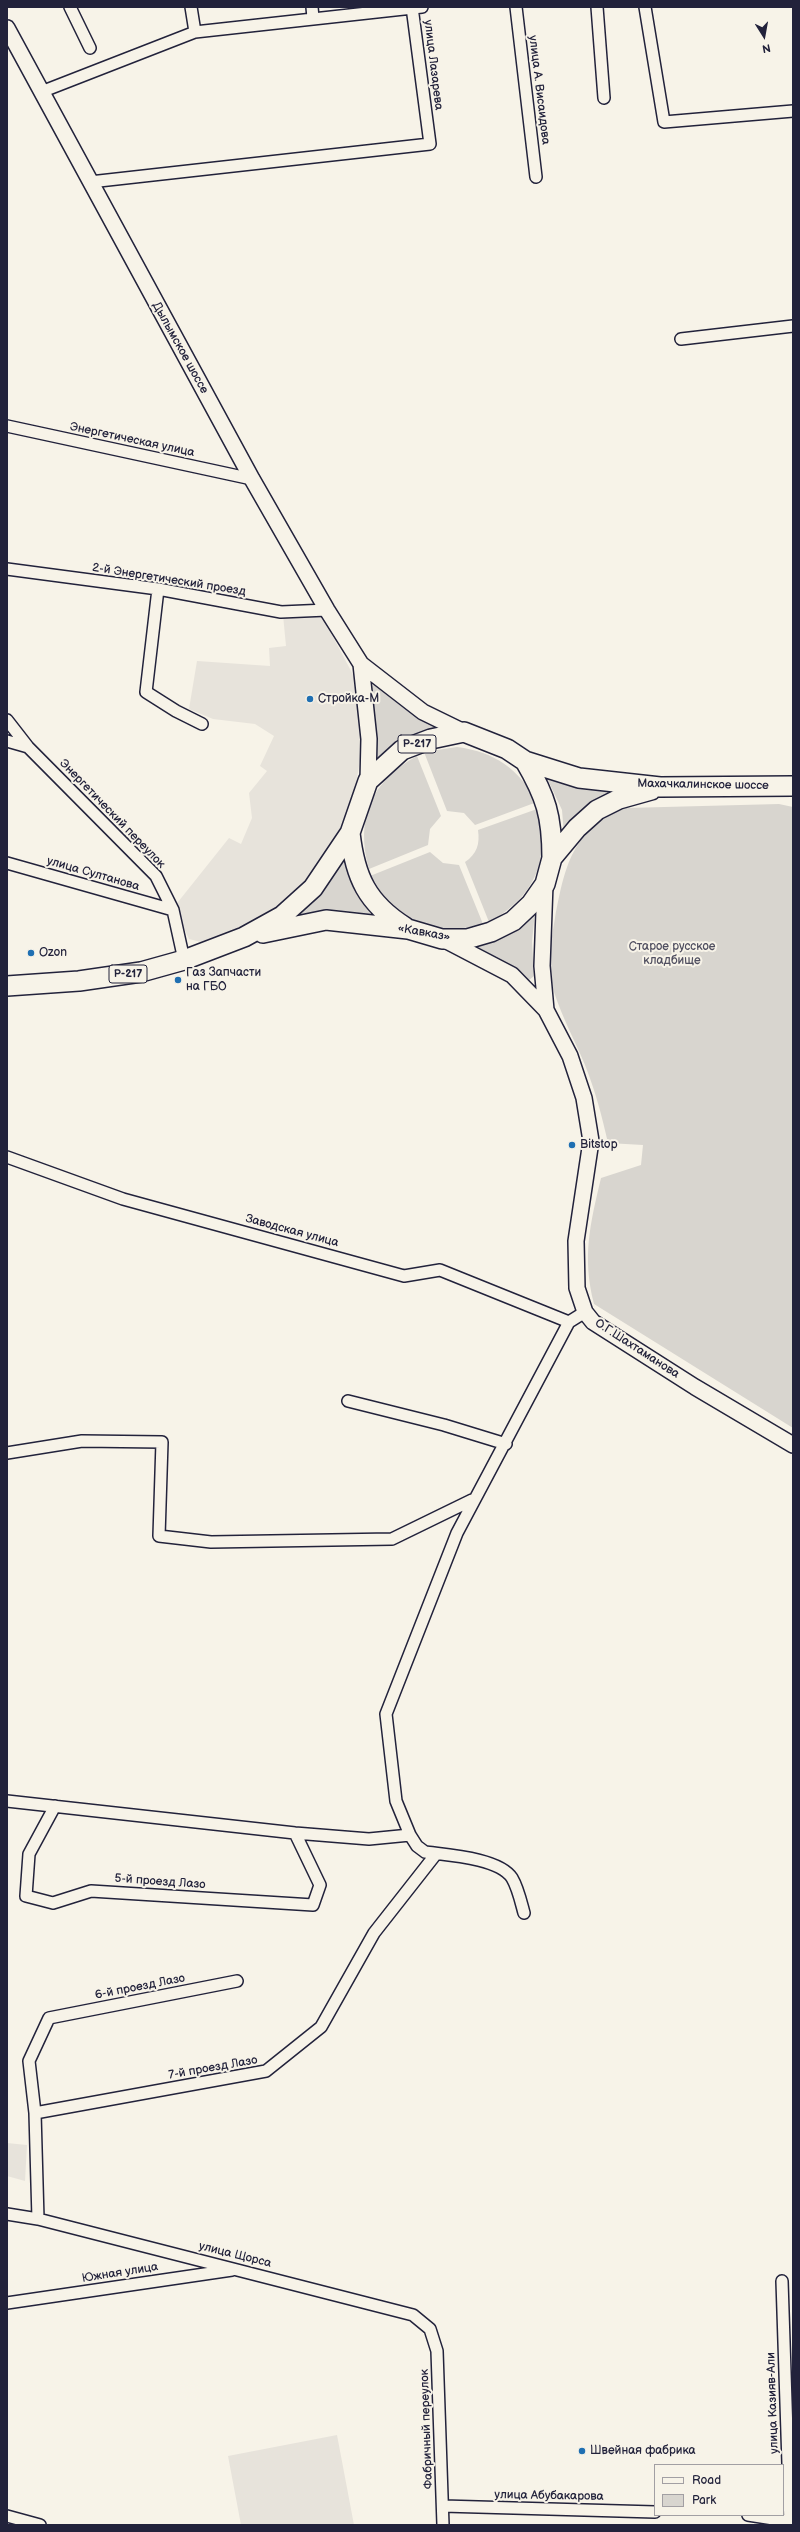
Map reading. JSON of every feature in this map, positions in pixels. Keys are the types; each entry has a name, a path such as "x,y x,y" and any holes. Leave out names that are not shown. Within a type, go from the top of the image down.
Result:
{"highway":[{"name":"Махачкалинское шоссе","path":"464,732 507,749 525,762 579,778 660,787 793,786"},
{"name":"Р-217","path":"7,986 79,981 141,972 184,960 244,937 282,916 313,888 350,833 368,781 402,750 431,739 464,732"},
{"name":"Р-217","path":"525,762 546,803 552,827 552,858"},
{"name":"«Кавказ»","path":"244,937 326,920 408,929 442,939 467,939 491,932 508,924 531,904 545,884 552,858 577,828 596,810 619,799 660,787"},
{"name":"Р-217","path":"350,833 352,854 359,878 371,898 388,916 408,929"}],"main road":[{"name":"Дылымское шоссе","path":"7,28 252,479 327,610 361,664"},
{"name":"Р-217","path":"361,664 423,712 464,732"},
{"name":"Р-217","path":"361,664 370,739 368,781"},
{"name":"Р-217","path":"545,884 542,966 546,1010"},
{"name":"Р-217","path":"442,939 512,975 546,1010"},
{"name":"О.Г.Шахтаманова","path":"546,1010 570,1056 584,1098 590,1141 576,1241 577,1288 585,1312 593,1322 695,1387 793,1445"}],"street":[{"path":"70,7 90,48"},
{"path":"191,7 195,32"},
{"path":"41,92 195,32 312,12 416,7"},
{"name":"улица Лазарева","path":"90,182 430,144 416,7"},
{"name":"улица А. Висаидова","path":"516,7 536,177"},
{"path":"597,7 604,98"},
{"path":"644,7 664,122 793,111"},
{"path":"681,339 793,326"},
{"name":"Энергетическая улица","path":"7,426 252,479"},
{"name":"2-й Энергетический проезд","path":"7,569 158,589 281,612 327,610"},
{"path":"158,589 146,692 176,711 202,724"},
{"name":"Энергетический переулок","path":"7,720 28,747 156,876 173,910 184,960"},
{"path":"7,741 28,747"},
{"name":"улица Султанова","path":"7,863 173,910"},
{"name":"Заводская улица","path":"7,1157 124,1198 404,1276 440,1270 569,1322"},
{"path":"524,1913 513,1879 507,1871 488,1863 425,1852 417,1846 410,1835 396,1801 386,1714 457,1533 472,1500 506,1444 569,1322 585,1312"},
{"path":"348,1401 444,1425 506,1444"},
{"path":"7,1452 82,1441 162,1442 159,1536 169,1539 211,1542 392,1539 472,1500"},
{"path":"7,1801 295,1833 369,1839 410,1835"},
{"name":"5-й проезд Лазо","path":"56,1806 29,1854 26,1896 53,1903 91,1891 313,1905 320,1885 295,1833"},
{"name":"7-й проезд Лазо","path":"34,2113 266,2071 321,2026 374,1933 436,1854"},
{"name":"6-й проезд Лазо","path":"34,2113 29,2061 49,2018 237,1981"},
{"path":"34,2113 38,2219"},
{"name":"улица Щорса","path":"7,2214 38,2219 413,2314 430,2330 437,2351"},
{"name":"Южная улица","path":"7,2303 238,2269"},
{"name":"улица Казияв-Али","path":"782,2281 791,2523"},
{"name":"Фабричный переулок","path":"437,2351 443,2525"},
{"name":"улица Абубакарова","path":"443,2506 654,2512"},
{"path":"7,2516 40,2525"},
{"path":"753,2516 791,2523"}],"shaded area":[{"path":"283,615 322,616 360,688 364,737 355,789 329,857 300,896 274,914 205,943 189,939 174,907 229,838 241,844 252,818 249,793 267,771 260,766 274,736 255,724 213,719 189,709 197,661 270,666 269,648 286,646"},
{"path":"7,2143 27,2145 25,2181 7,2176"},
{"path":"337,2435 354,2525 241,2525 228,2456"}],"green space":[{"path":"374,684 402,707 442,728 423,732 396,743 381,755 374,763 376,730 370,688"},
{"path":"457,747 483,753 504,764 514,771 522,780 537,802 475,825 464,813 447,811 424,752"},
{"path":"417,756 441,816 430,829 428,845 369,869 365,851 364,834 370,803 388,777 401,766"},
{"path":"546,776 624,789 564,835 562,810"},
{"name":"Старое русское кладбище","path":"779,804 793,807 793,1428 594,1304 588,1271 588,1256 591,1226 601,1178 641,1165 643,1145 608,1143 589,1074 561,1011 554,992 550,974 551,946 555,918 563,882 574,851 582,838 594,827 608,817 626,808"},
{"path":"537,809 541,827 542,844 536,875 518,901 505,912 489,922 465,862 472,856 477,848 478,830"},
{"path":"344,849 350,878 358,894 376,917 285,922"},
{"path":"430,852 443,863 459,865 483,924 465,928 448,929 432,927 417,922 404,915 391,905 380,892 370,876"},
{"path":"535,911 532,942 534,976 529,980 499,959 476,946 501,938 508,934 522,924"}],"place":[{"name":"Стройка-М","path":"310,699"},
{"name":"Ozon","path":"31,953"},
{"name":"Газ Запчасти на ГБО","path":"178,980"},
{"name":"Bitstop","path":"572,1145"},
{"name":"Швейная фабрика","path":"582,2451"}]}
